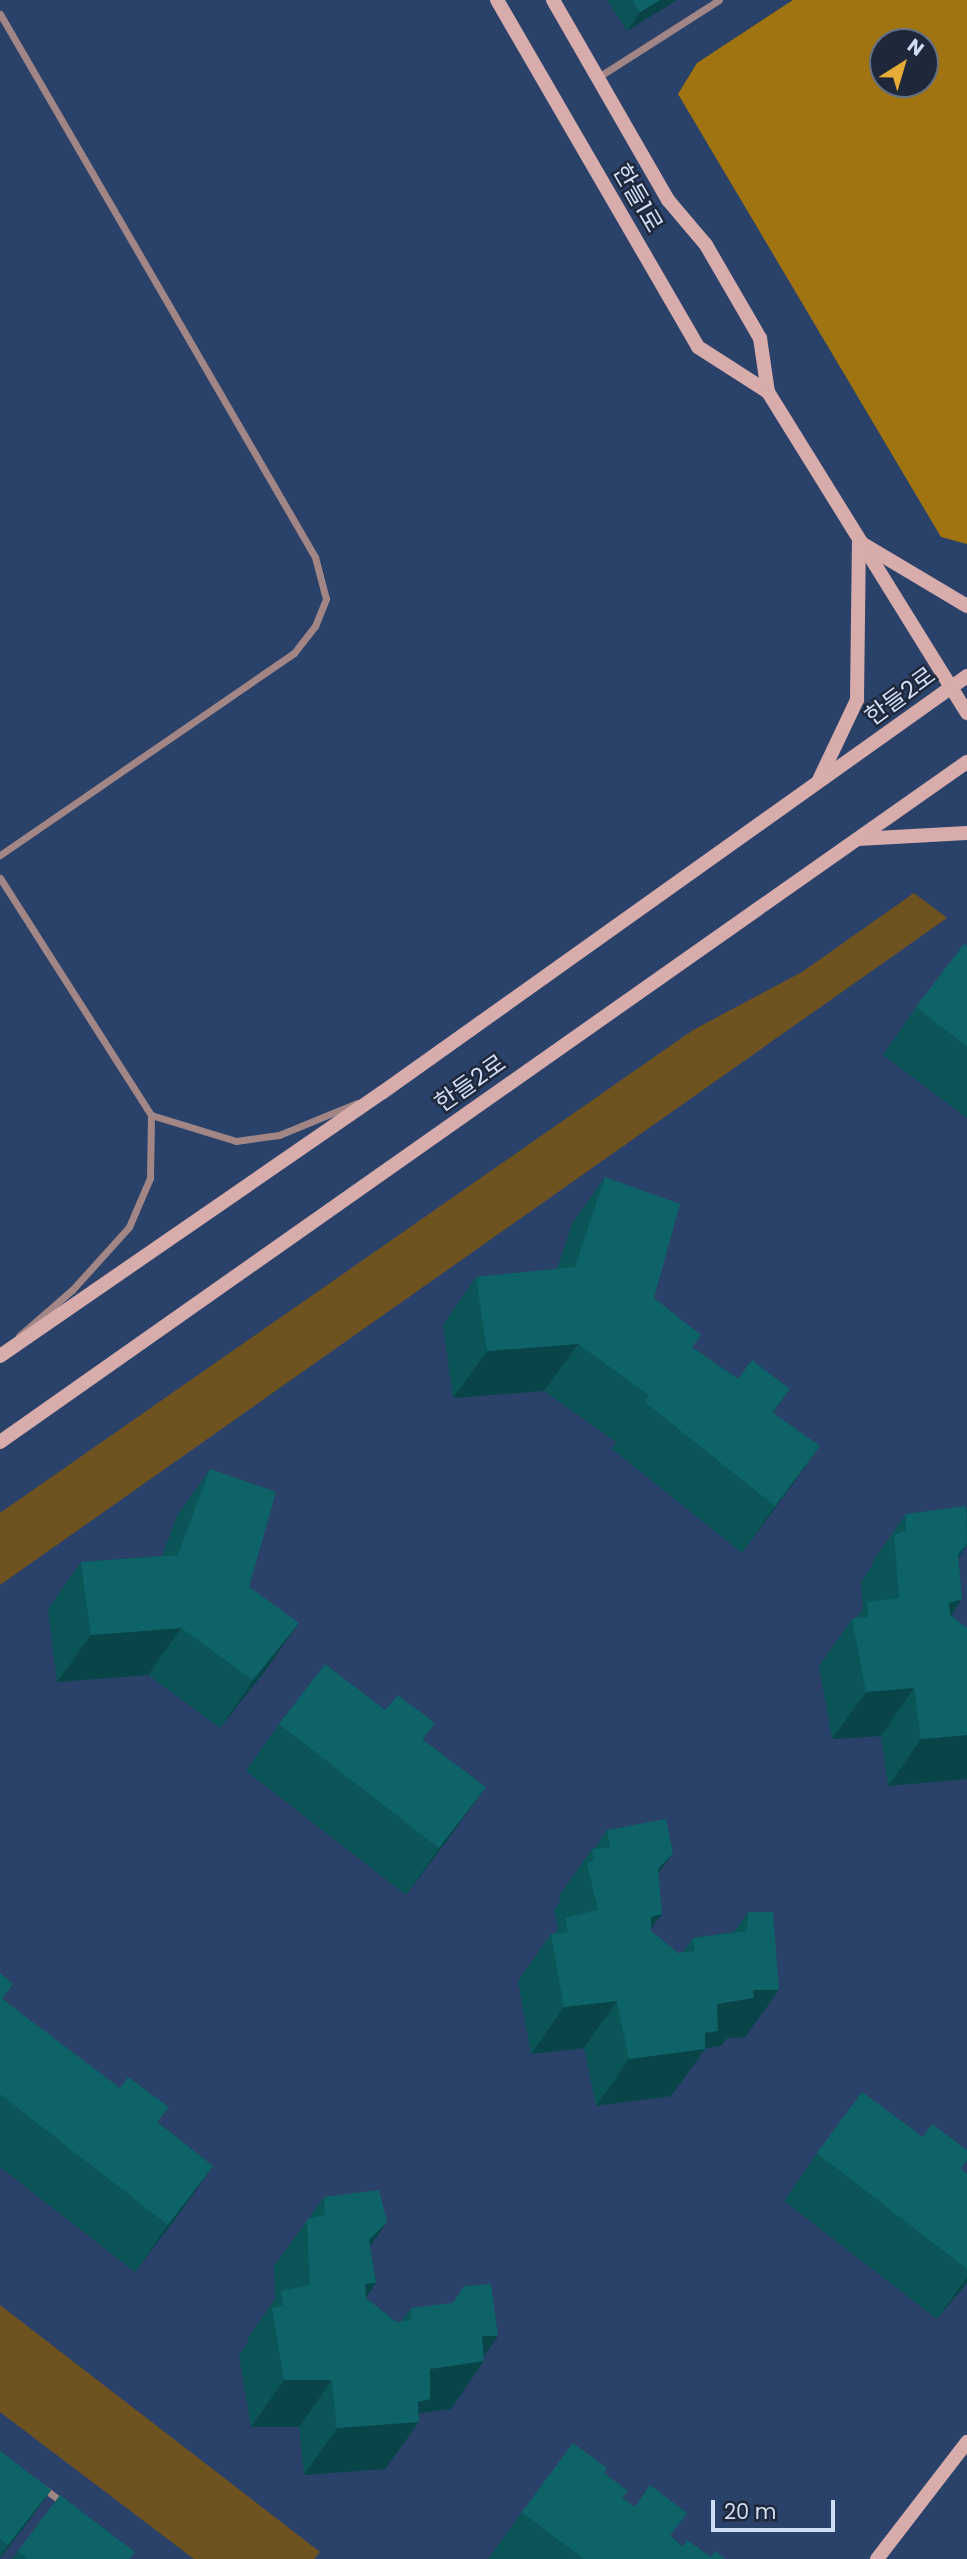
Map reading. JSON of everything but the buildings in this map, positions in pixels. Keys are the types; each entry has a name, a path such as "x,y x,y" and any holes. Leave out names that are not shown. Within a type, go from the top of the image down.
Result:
{"street":[{"name":"한들1로","path":"497,0 698,347 768,391"},
{"name":"한들1로","path":"553,0 600,76 668,200 706,245 760,338 768,391 948,689 967,713"},
{"path":"600,76 719,0"},
{"path":"0,14 315,557 326,599 315,626 295,653 0,855"},
{"path":"818,782 857,700 859,542 967,606"},
{"name":"한들2로","path":"0,1354 383,1092 967,676"},
{"name":"한들2로","path":"0,1443 967,762"},
{"path":"857,839 967,833"},
{"path":"0,878 151,1115 150,1178 129,1227 72,1290 0,1354"},
{"path":"151,1115 236,1141 279,1135 383,1092"},
{"path":"877,2559 967,2442"},
{"path":"31,2479 73,2511"}],"shaded area":[{"path":"793,0 967,0 967,544 941,537 678,94 697,63"},
{"path":"914,893 947,918 0,1585 0,1513 693,1030 802,972"},
{"path":"0,2305 320,2552 314,2559 194,2559 0,2412"}]}
